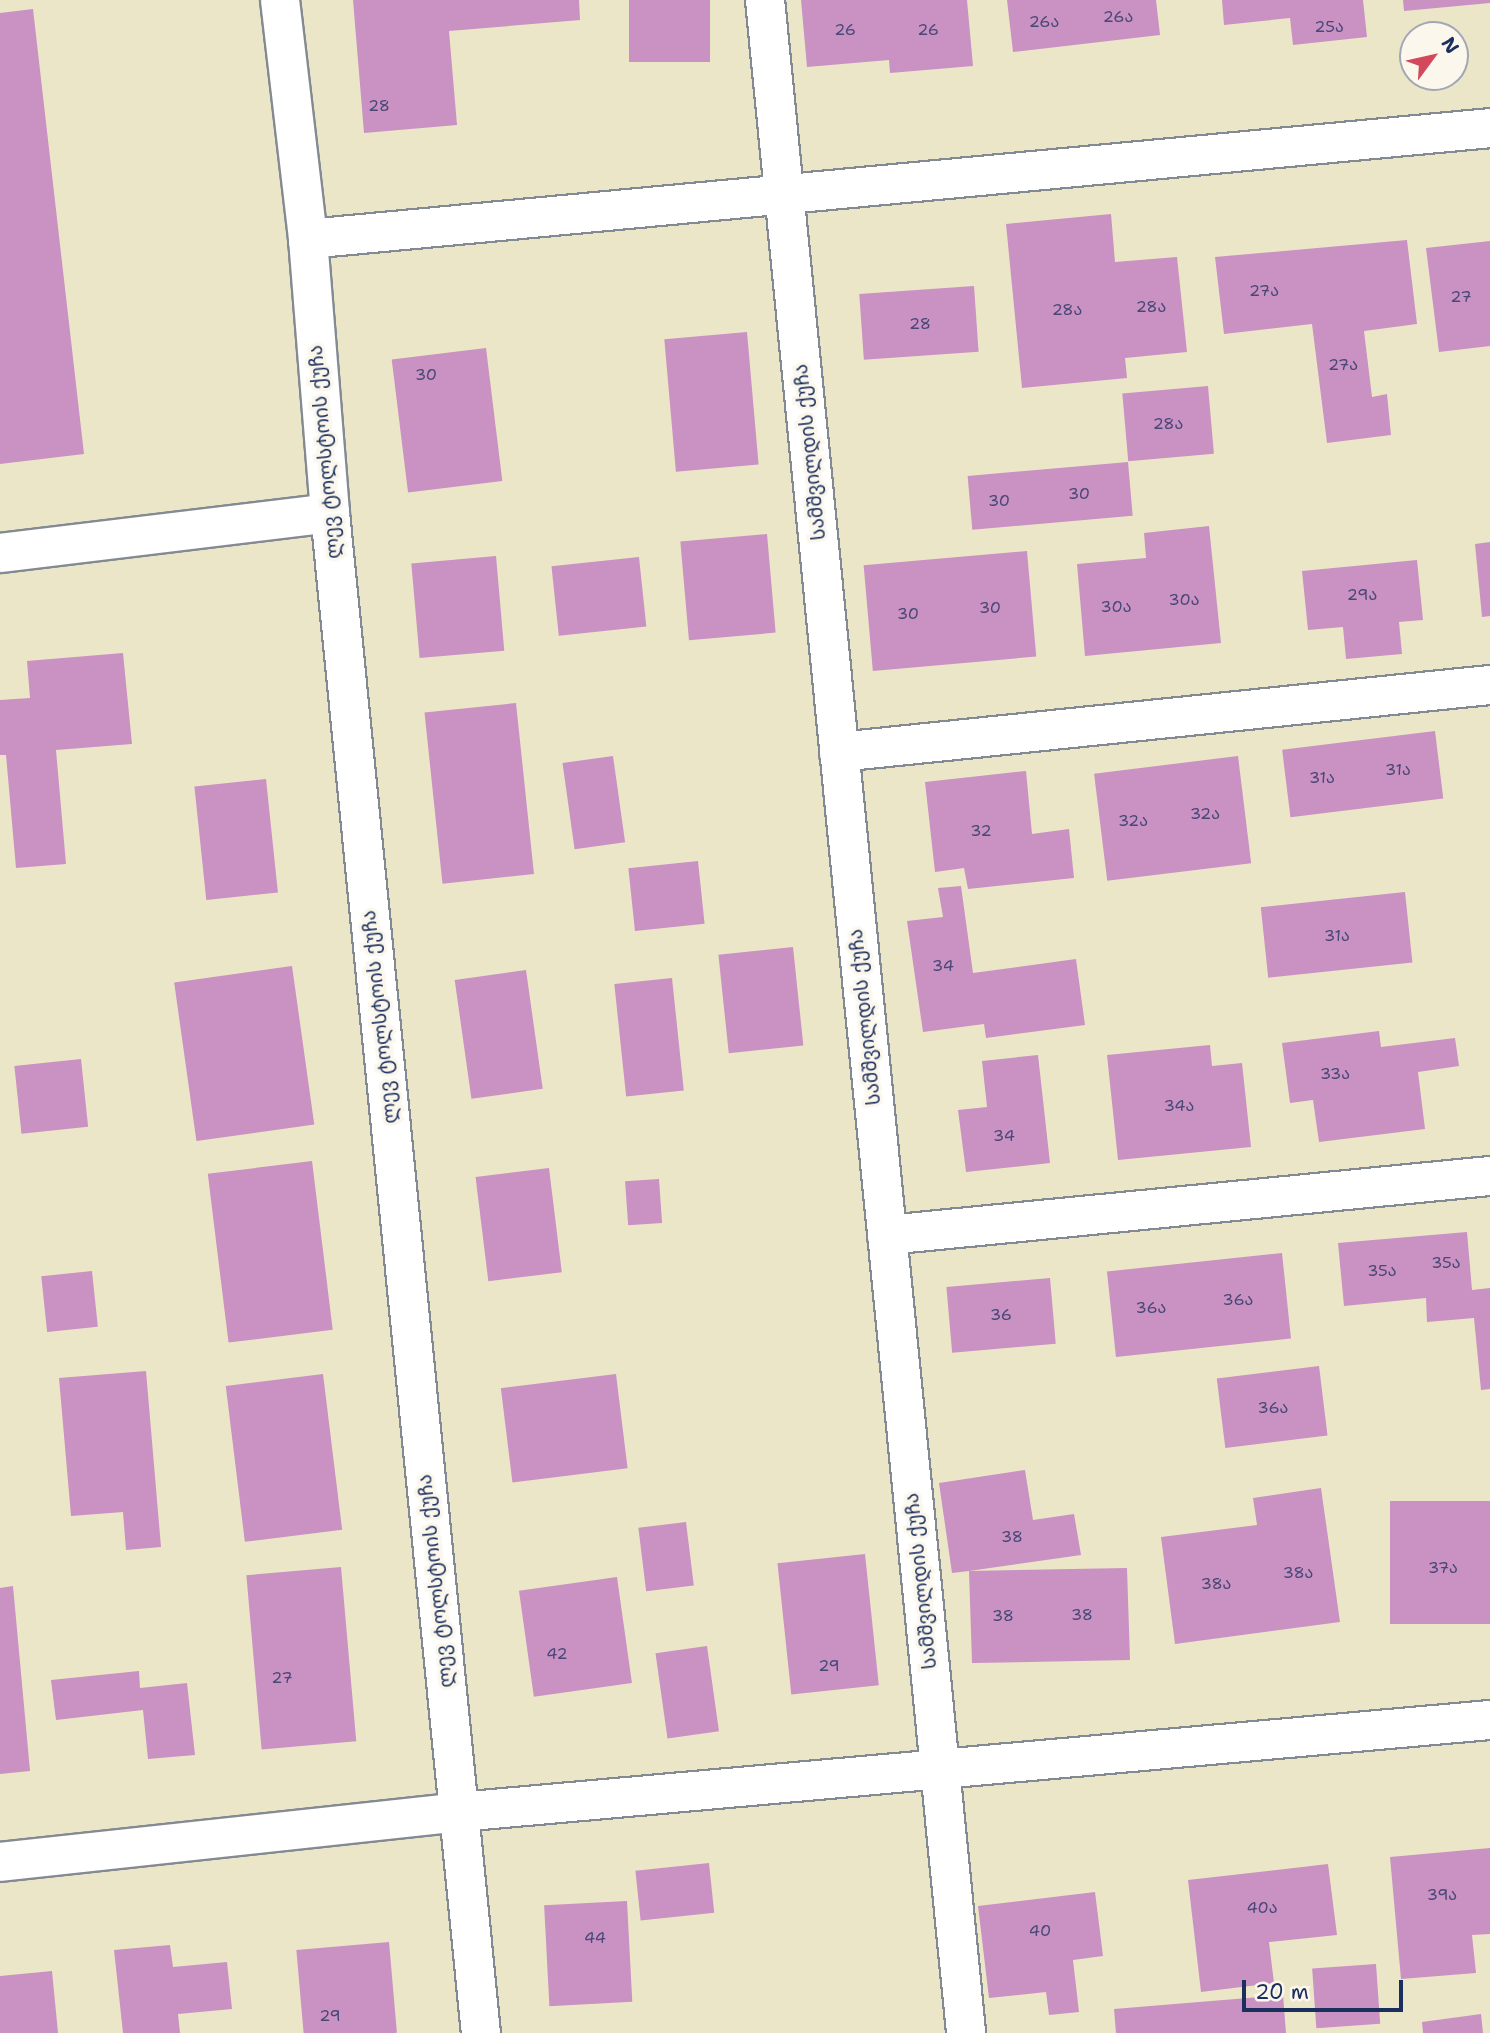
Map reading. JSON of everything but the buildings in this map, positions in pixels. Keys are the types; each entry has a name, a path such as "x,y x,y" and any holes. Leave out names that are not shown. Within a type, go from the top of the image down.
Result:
{"street":[{"name":"ლევ ტოლსტოის ქუჩა","path":"280,0 308,239 330,513 481,2033"},
{"name":"სამშვილდის ქუჩა","path":"765,0 966,2033"},
{"path":"308,239 1490,128"},
{"path":"0,553 330,513"},
{"path":"839,752 1490,685"},
{"path":"887,1235 1490,1177"},
{"path":"0,1862 459,1812 1490,1720"}]}
